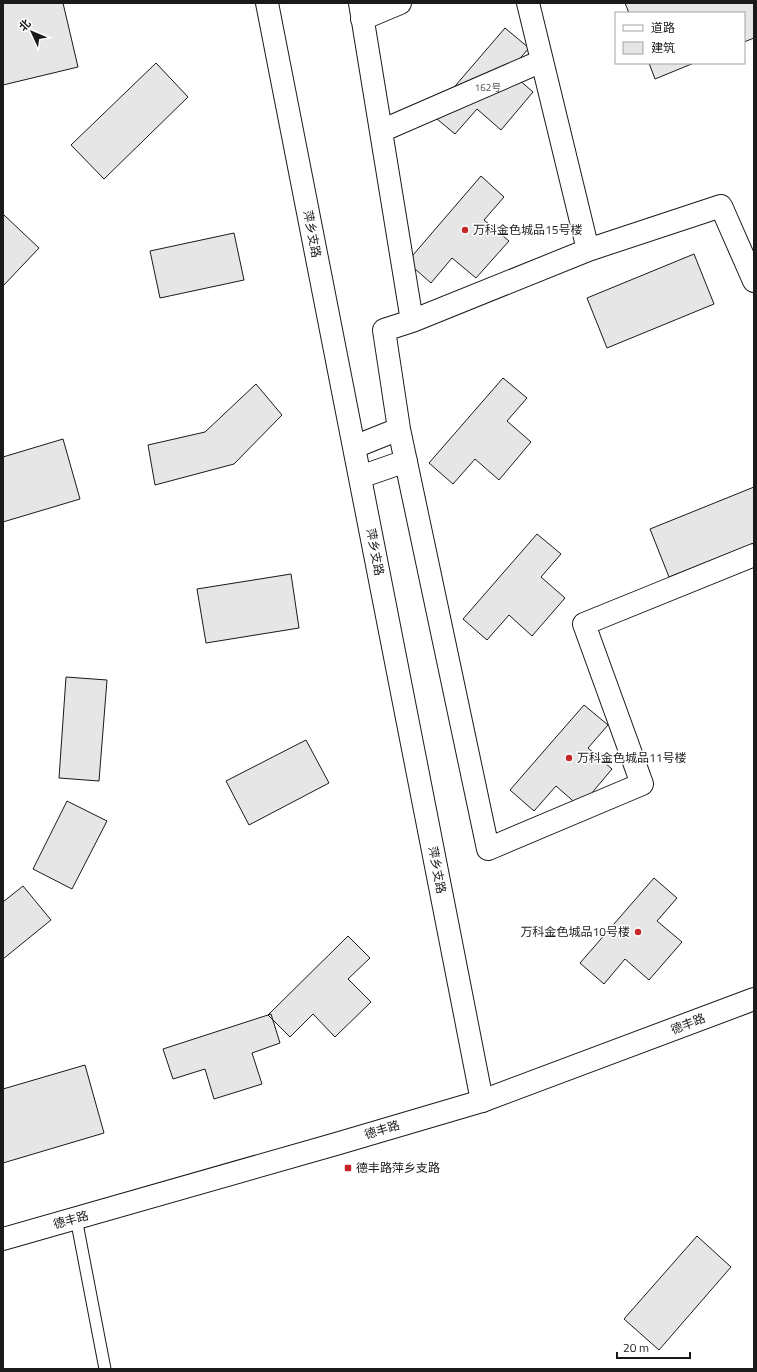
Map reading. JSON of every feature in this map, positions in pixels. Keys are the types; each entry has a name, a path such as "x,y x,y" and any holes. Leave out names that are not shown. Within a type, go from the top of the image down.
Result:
{"street":[{"name":"萍乡支路","path":"266,3 482,1101"},
{"path":"400,3 361,11 412,321"},
{"path":"528,3 588,250"},
{"path":"381,131 542,61"},
{"path":"754,280 721,206 588,250 412,321 384,330 399,429 488,849 642,784 584,624 754,554"},
{"path":"354,447 399,429"},
{"path":"360,477 406,461"},
{"name":"德丰路","path":"3,1239 482,1101 754,999"}],"lane":[{"path":"76,1218 105,1369"}],"building":[{"path":"3,3 63,3 78,67 3,85"},
{"path":"625,3 754,3 754,38 745,42 745,12 629,12"},
{"path":"505,28 529,48 509,71 533,92 501,130 477,109 455,134 431,114"},
{"path":"156,63 188,97 104,179 71,145"},
{"path":"649,64 692,64 655,79"},
{"name":"万科金色城品15号楼","path":"481,176 504,197 484,220 509,241 476,278 452,258 431,283 407,262"},
{"path":"4,215 39,248 3,286 3,216"},
{"path":"234,233 244,280 160,298 150,251"},
{"path":"694,254 714,304 607,348 587,298"},
{"path":"503,378 527,398 507,421 531,442 499,480 475,459 453,484 429,463"},
{"path":"256,384 282,415 234,464 155,485 148,445 205,432"},
{"path":"63,439 80,499 3,522 3,457"},
{"path":"754,487 754,543 669,577 650,529"},
{"path":"537,534 561,554 541,577 565,598 532,636 509,615 487,640 463,619"},
{"path":"291,574 299,628 206,643 197,589"},
{"path":"66,677 107,680 99,781 59,778"},
{"name":"万科金色城品11号楼","path":"584,705 608,725 588,748 612,769 580,807 556,786 534,811 510,790"},
{"path":"306,740 329,783 249,825 226,781"},
{"path":"67,801 107,821 72,889 33,869"},
{"name":"万科金色城品10号楼","path":"654,878 677,898 657,921 682,942 649,980 625,959 604,984 580,963"},
{"path":"23,886 51,920 3,959 3,902"},
{"path":"348,936 370,958 348,979 371,1002 335,1037 313,1014 290,1037 268,1015"},
{"path":"271,1014 280,1043 252,1053 262,1084 214,1099 205,1069 173,1079 163,1049"},
{"path":"85,1065 104,1133 3,1163 3,1089"},
{"path":"697,1236 731,1267 659,1350 624,1319"}],"place":[{"name":"万科金色城品15号楼","path":"465,230"},
{"name":"万科金色城品11号楼","path":"569,758"},
{"name":"万科金色城品10号楼","path":"638,932"},
{"name":"德丰路萍乡支路","path":"348,1168"}]}
